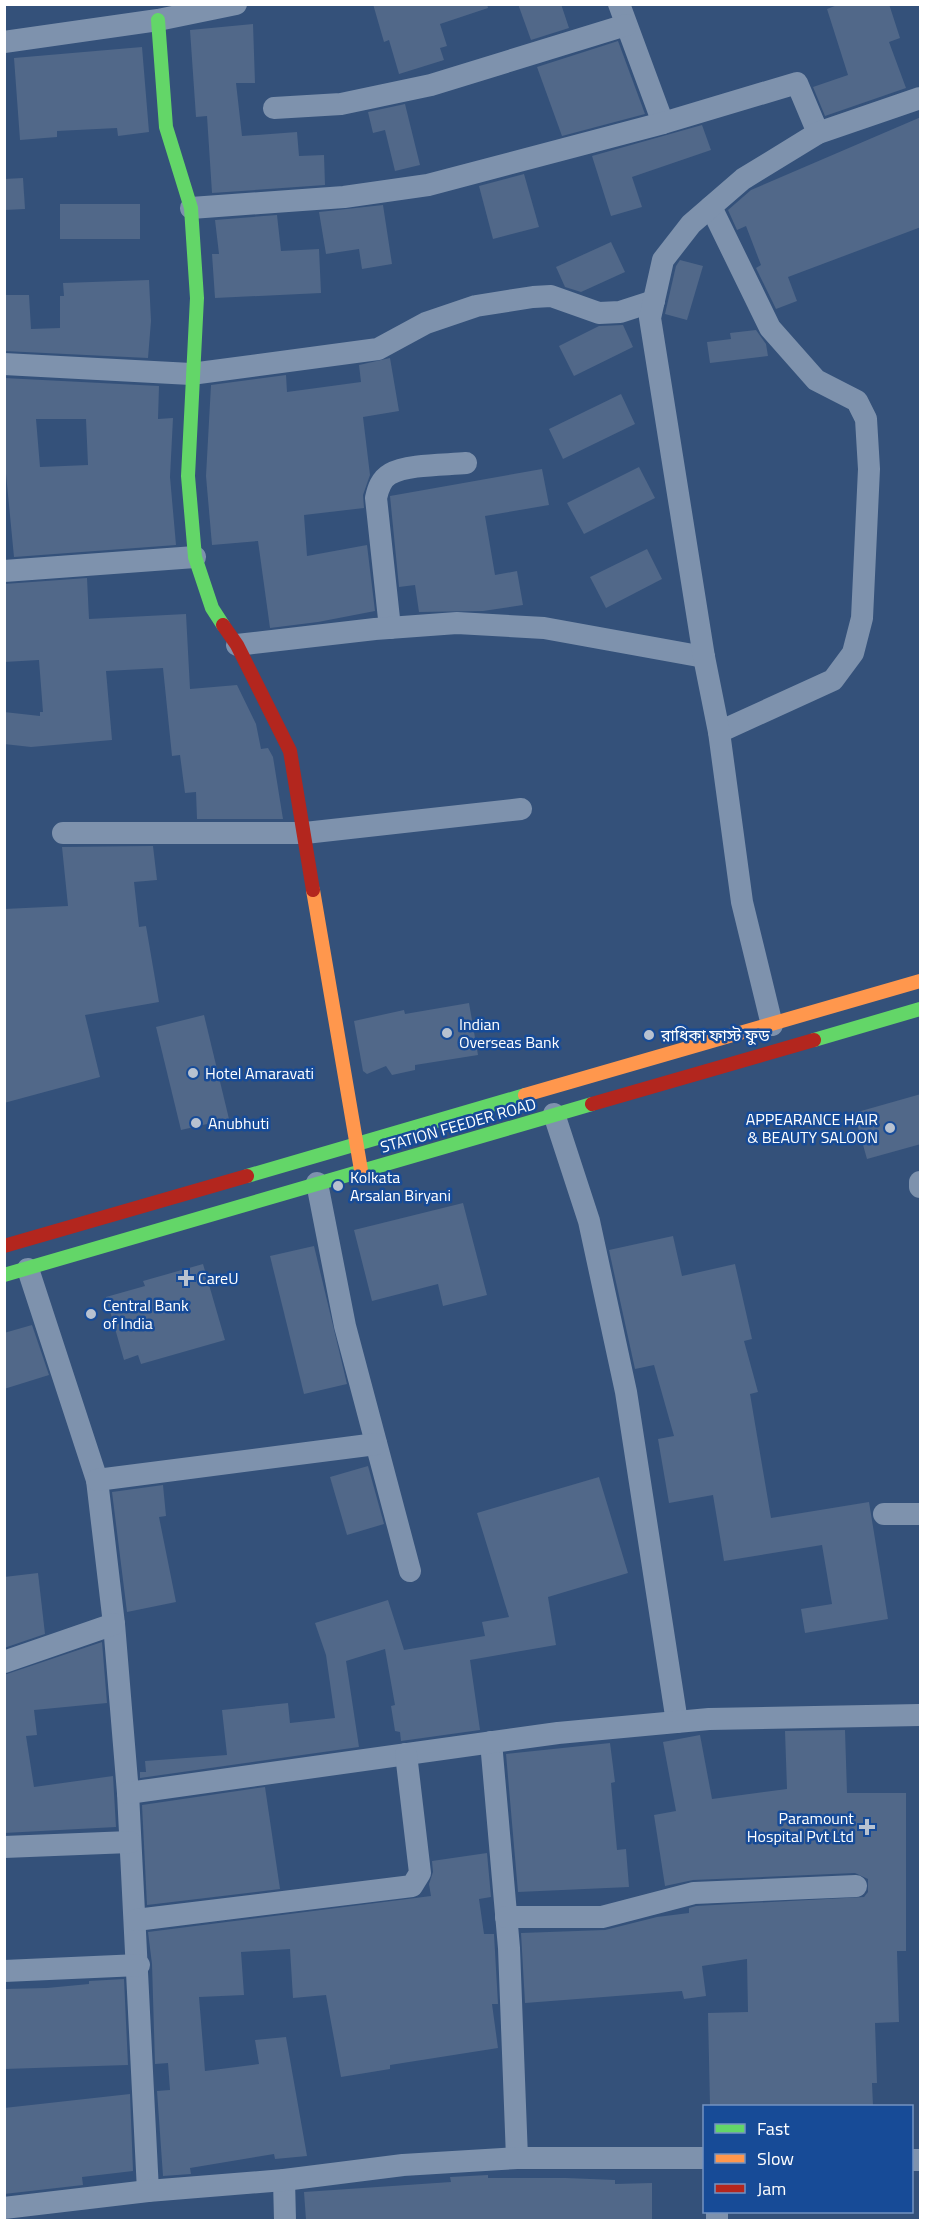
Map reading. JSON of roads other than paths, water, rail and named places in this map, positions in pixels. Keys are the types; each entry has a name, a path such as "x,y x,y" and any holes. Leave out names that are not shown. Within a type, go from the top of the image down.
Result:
{"street":[{"path":"4,42 158,20 236,4"},
{"path":"274,108 341,104 431,85 623,15 663,123"},
{"path":"158,20 165,127 191,208 197,298 191,374 188,476 195,557 212,608 237,645 290,751 361,1170"},
{"path":"191,208 344,198 428,184 663,123 797,83 818,133"},
{"path":"772,1024 742,902 719,732 704,657 650,318 663,260 691,224 743,179 818,133 921,98"},
{"path":"711,207 770,328 816,380 857,401 866,419 869,469 862,618 853,653 833,680 719,732"},
{"path":"4,364 191,374 378,349 426,323 476,306 533,297 551,297 599,313 620,312 654,301"},
{"path":"390,628 376,498 379,484 389,474 406,469 466,463"},
{"path":"4,571 195,557"},
{"path":"237,645 457,623 544,628 704,657"},
{"path":"63,833 305,832 521,808"},
{"name":"STATION FEEDER ROAD","path":"4,1246 921,981"},
{"name":"STATION FEEDER ROAD","path":"4,1275 921,1009"},
{"path":"554,1114 589,1221 626,1392 677,1722"},
{"path":"921,1182 921,1187"},
{"path":"317,1183 345,1326 410,1571"},
{"path":"28,1269 97,1480 114,1624 128,1793 148,2191"},
{"path":"97,1480 376,1443"},
{"path":"884,1514 921,1514"},
{"path":"4,1662 114,1624"},
{"path":"128,1793 490,1742 677,1722 709,1719 921,1715"},
{"path":"490,1742 509,1948 517,2158"},
{"path":"136,1920 412,1886 420,1873 406,1754"},
{"path":"4,1847 130,1842"},
{"path":"506,1917 602,1917 694,1893 856,1886"},
{"path":"4,1971 138,1965"},
{"path":"4,2208 148,2191 284,2180 403,2165 517,2158 703,2158"},
{"path":"284,2180 285,2220"}],"place":[{"name":"Indian Overseas Bank","path":"447,1033"},
{"name":"রাধিকা ফাস্ট ফুড","path":"649,1035"},
{"name":"Hotel Amaravati","path":"193,1073"},
{"name":"Anubhuti","path":"196,1123"},
{"name":"APPEARANCE HAIR & BEAUTY SALOON","path":"890,1128"},
{"name":"Kolkata Arsalan Biryani","path":"338,1186"},
{"name":"CareU","path":"186,1278"},
{"name":"Central Bank of India","path":"91,1314"},
{"name":"Paramount Hospital Pvt Ltd","path":"867,1827"}]}
